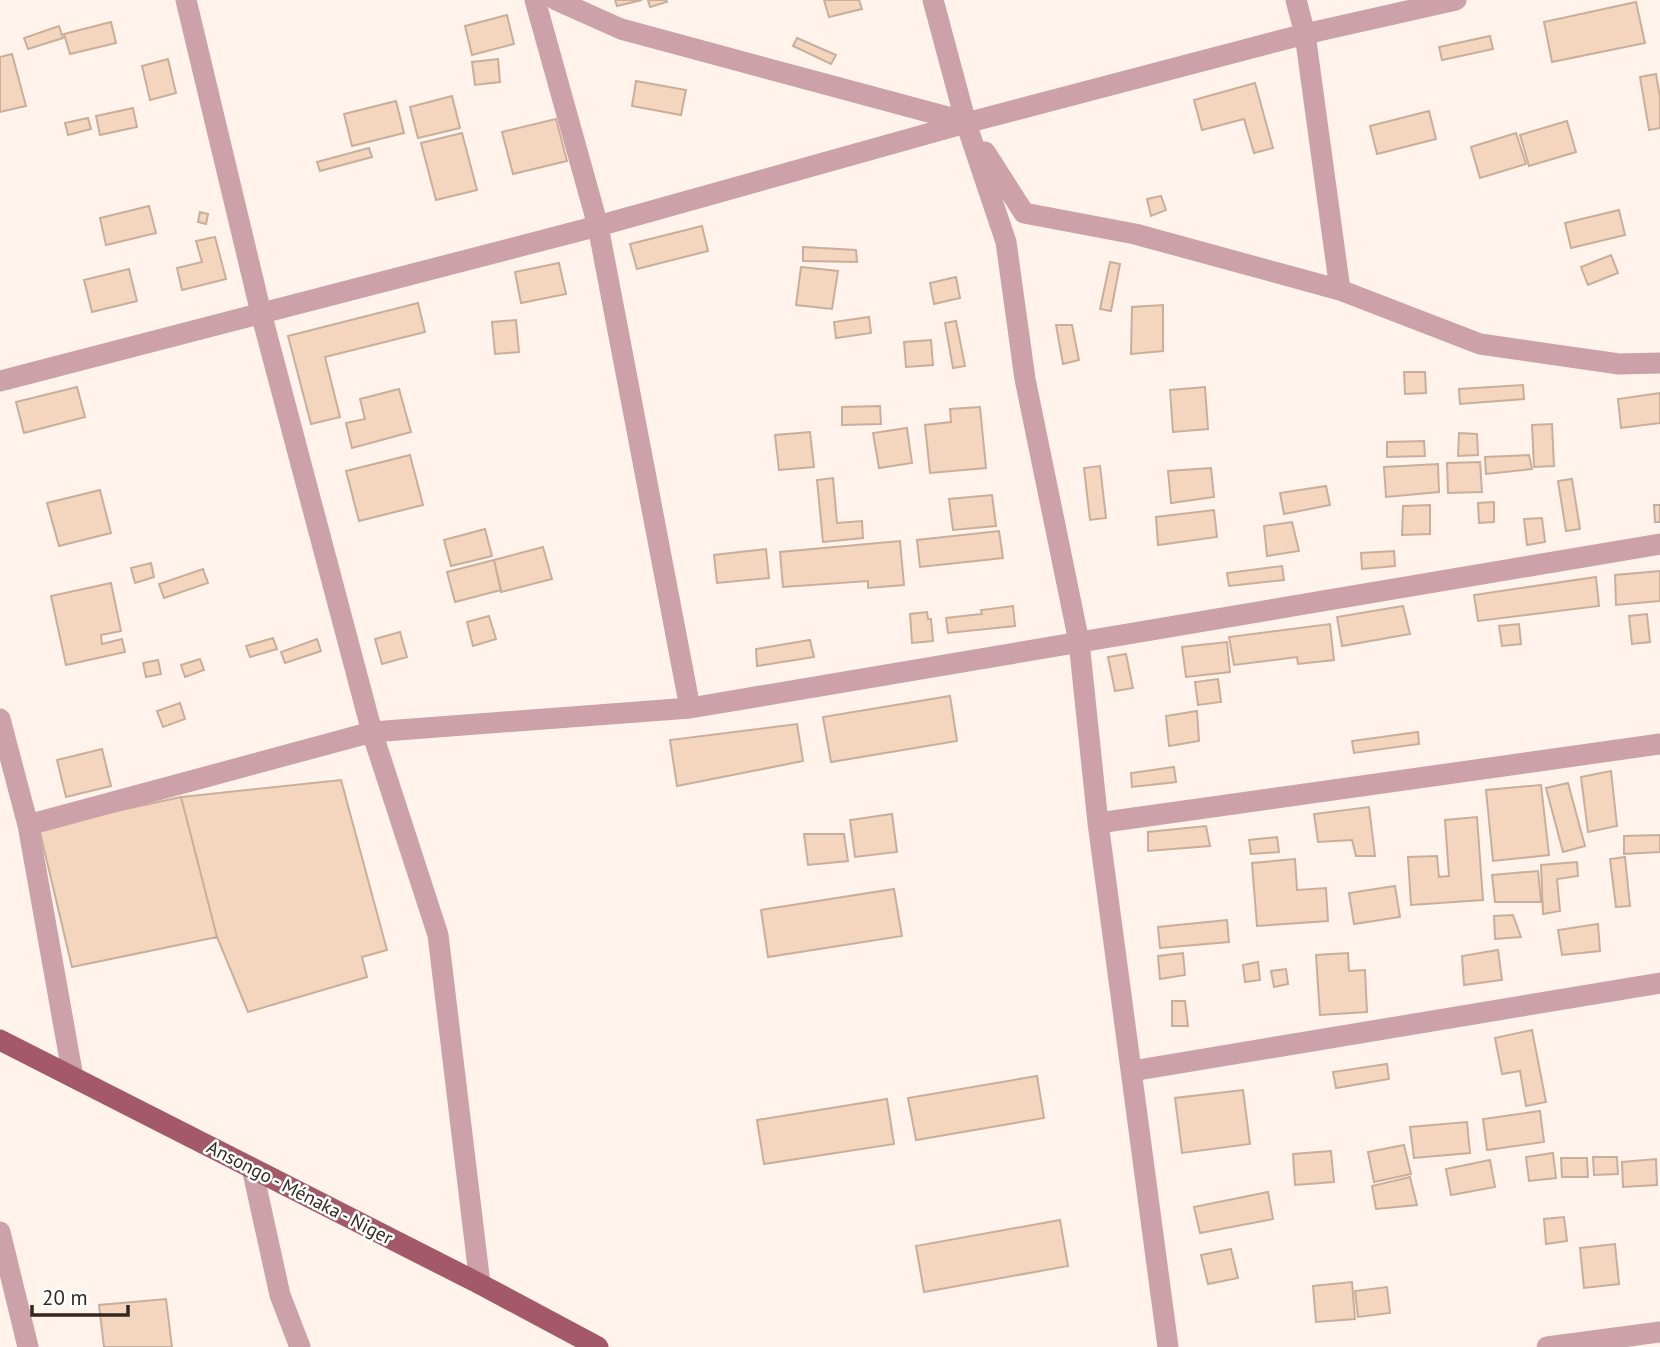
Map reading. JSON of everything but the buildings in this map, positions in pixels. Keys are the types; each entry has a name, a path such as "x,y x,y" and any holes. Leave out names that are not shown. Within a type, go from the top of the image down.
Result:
{"main road":[{"name":"Ansongo - Ménaka - Niger","path":"0,1040 480,1284 598,1347"}],"street":[{"path":"186,0 261,313 372,732 438,935 480,1284"},
{"path":"536,0 598,226 690,708"},
{"path":"556,0 621,29 967,122 1024,213 1135,234 1340,290 1480,344 1619,364 1660,363"},
{"path":"933,0 967,122 1006,242 1025,379 1079,642 1098,823 1168,1347"},
{"path":"1296,0 1305,34 1340,290"},
{"path":"0,381 598,226 967,122 1305,34 1455,0"},
{"path":"29,825 372,732 690,708 1660,544"},
{"path":"0,719 29,825 73,1077"},
{"path":"1098,823 1660,744"},
{"path":"1132,1071 1660,983"},
{"path":"252,1168 280,1295 300,1347"},
{"path":"0,1232 29,1347"},
{"path":"1547,1347 1660,1332"}]}
